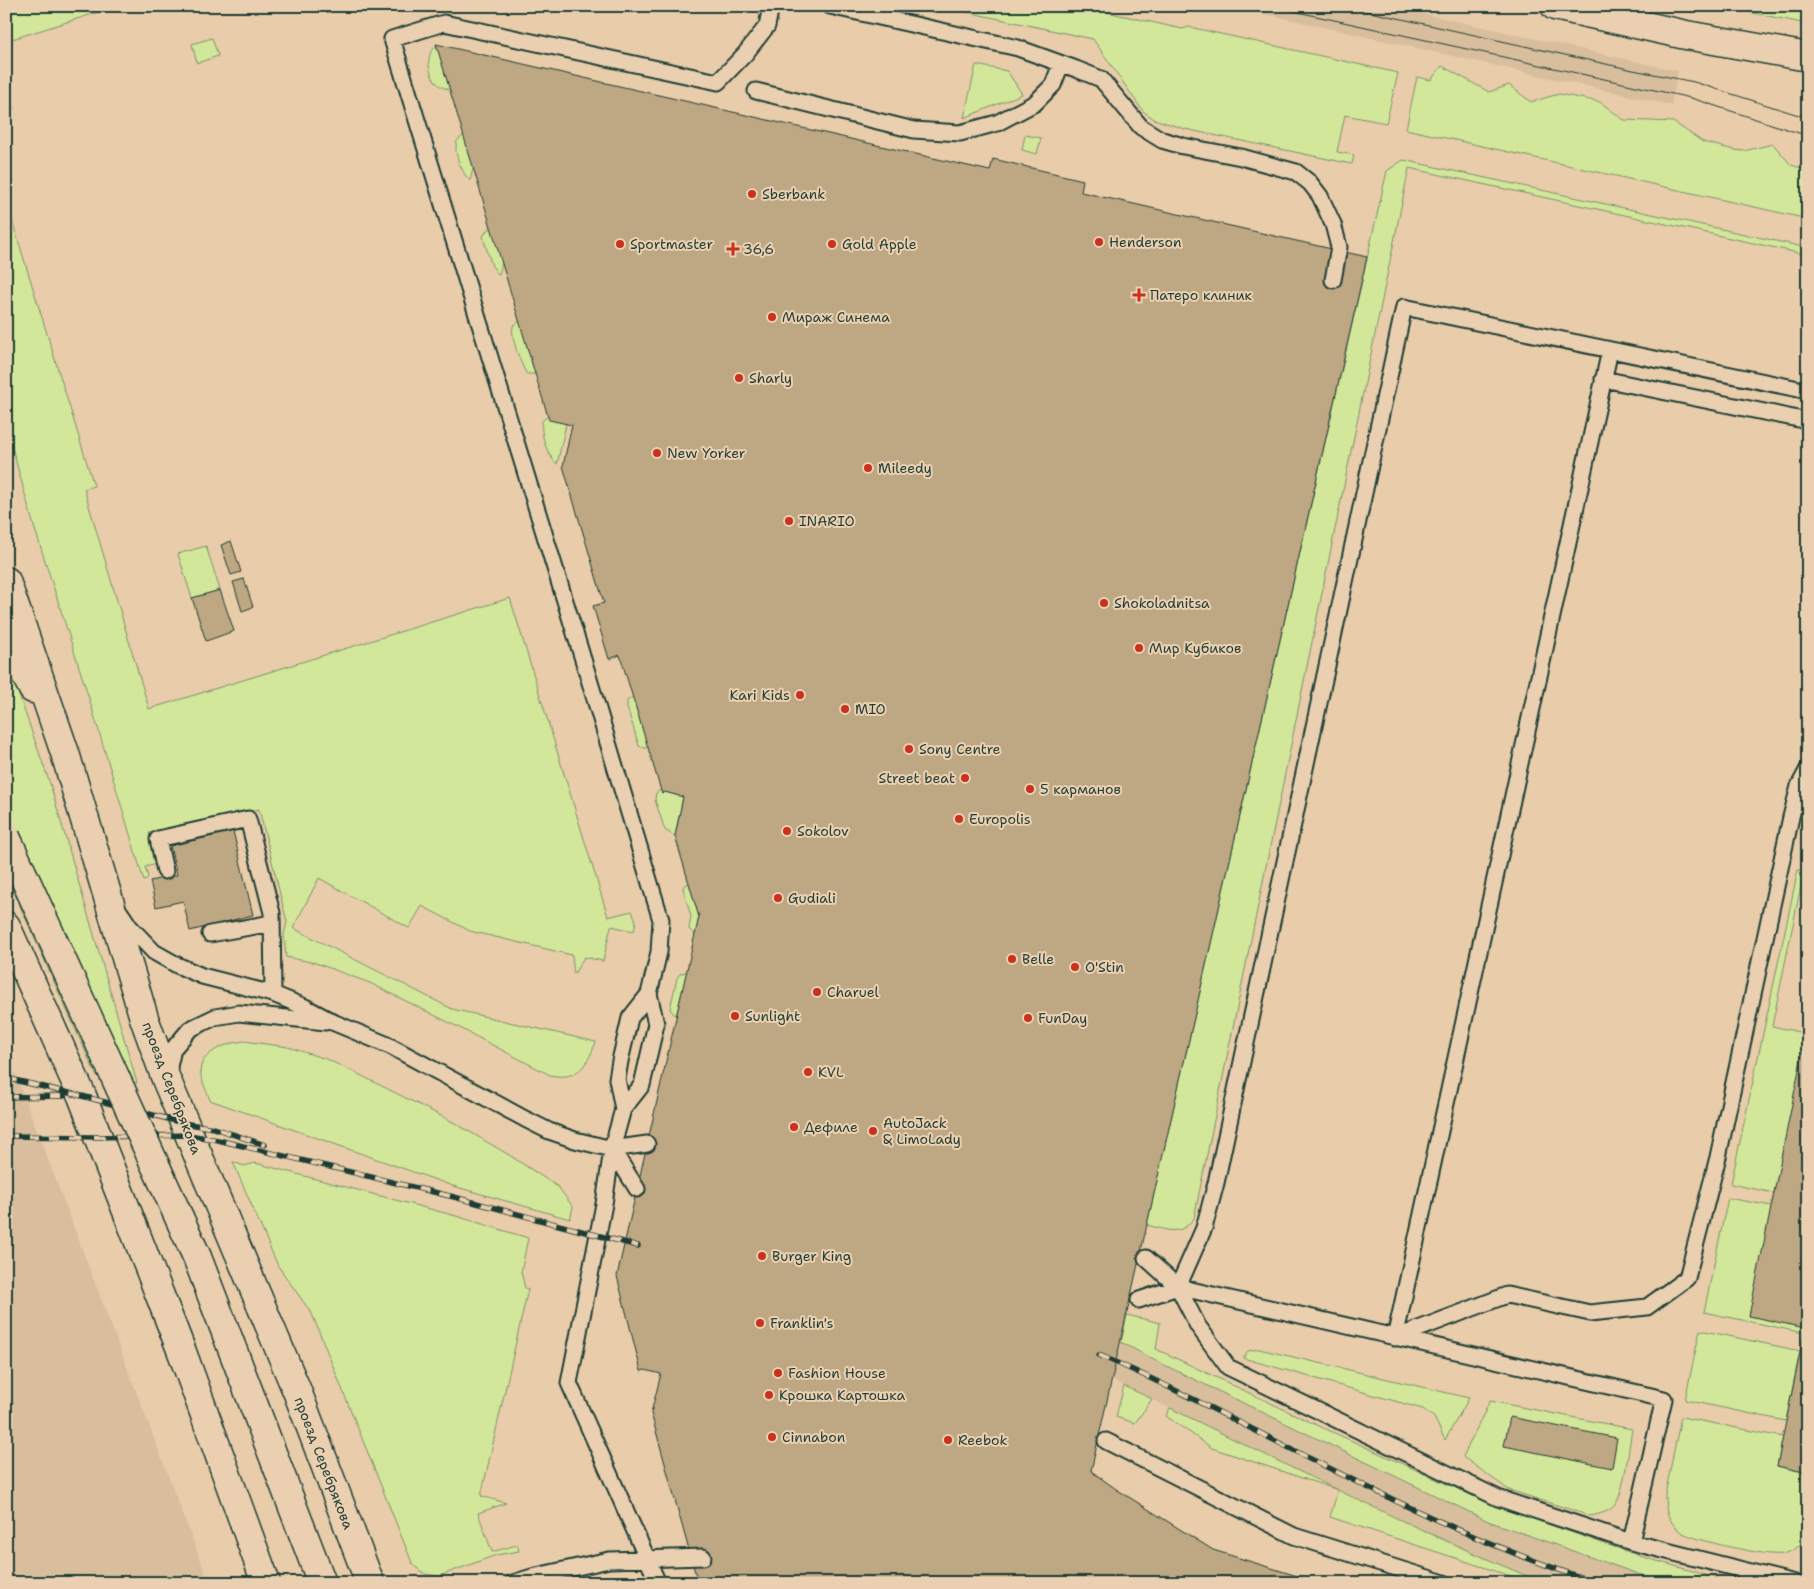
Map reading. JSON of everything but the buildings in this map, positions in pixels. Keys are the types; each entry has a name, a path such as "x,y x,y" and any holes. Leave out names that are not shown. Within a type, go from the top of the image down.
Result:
{"main road":[{"path":"1555,6 1686,35 1802,56"},
{"name":"проезд Серебрякова","path":"6,581 65,754 144,1018 166,1079 296,1391 370,1583"},
{"path":"6,637 65,754"},
{"path":"6,838 196,1258 322,1583"},
{"path":"6,926 82,1096 182,1352 266,1583"}],"lane":[{"path":"623,1109 616,1079 630,1018 649,994 659,952 661,920 586,669 392,39 444,23 718,82 746,54 767,26 771,6"},
{"path":"830,6 1018,48 1101,79 1141,127 1162,140 1183,146 1242,157 1296,172 1310,183 1320,196 1333,224 1339,247 1333,280"},
{"path":"756,91 914,130 960,133 997,123 1035,104 1052,85 1062,64"},
{"path":"1178,1287 1204,1228 1216,1183 1404,307 1808,391"},
{"path":"1395,1338 1610,350"},
{"path":"1603,379 1808,421"},
{"path":"1395,1338 1506,1295 1590,1313 1647,1307 1687,1278 1718,1157 1791,818 1799,786 1808,769"},
{"path":"165,871 158,839 248,819 272,912 273,994"},
{"path":"107,892 130,926 154,952 177,965 202,976 273,994 390,1046 550,1131 575,1140 612,1149 648,1144"},
{"path":"210,934 272,924"},
{"path":"649,994 656,1024 642,1085 623,1109 612,1149 604,1204 569,1383 658,1583"},
{"path":"166,1079 173,1049 190,1029 215,1017 239,1013 335,1023"},
{"path":"612,1149 637,1189"},
{"path":"1146,1258 1178,1287 1198,1326 1228,1367 1498,1498 1631,1542 1795,1583"},
{"path":"1139,1300 1178,1287 1664,1399 1631,1542"},
{"path":"1106,1441 1294,1536 1444,1583"},
{"path":"513,1583 609,1560 648,1557 703,1557"}],"shaded area":[{"path":"1229,6 1389,6 1678,71 1671,105"},
{"path":"6,1049 209,1583 6,1583"},
{"path":"1121,1342 1154,1360 1638,1574 1674,1583 1544,1583 1481,1557 1112,1380"}],"green space":[{"path":"6,6 118,6 6,41"},
{"path":"939,6 1080,6 1182,29 1189,27 1398,73 1386,123 1345,115 1337,152 1354,155 1352,164 1185,129 1154,119 1143,111 1093,39"},
{"path":"1718,6 1782,6 1808,11 1808,24"},
{"path":"212,38 218,56 197,63 192,44"},
{"path":"437,46 450,90 439,85 430,71 430,54"},
{"path":"976,65 1007,71 1022,94 964,118"},
{"path":"1442,66 1489,92 1509,85 1531,102 1559,94 1600,102 1624,120 1673,122 1703,142 1734,150 1744,151 1773,144 1791,165 1808,170 1808,219 1406,129 1417,77 1431,80"},
{"path":"464,135 479,143 470,181 461,168 456,151 457,141"},
{"path":"1025,135 1041,138 1037,154 1022,150"},
{"path":"1403,160 1808,248 1808,255 1409,168 1194,1218 1184,1228 1179,1230 1161,1229 1147,1225 1151,1207 1387,171"},
{"path":"6,201 94,486 84,489 149,709 510,598 608,917 632,911 636,921 634,931 611,926 603,961 584,957 574,974 572,955 470,931 422,906 409,928 319,878 293,928 452,1009 596,1042 585,1064 574,1073 568,1076 550,1075 370,983 316,963 286,957 284,935 287,922 259,809 149,833 157,864 145,867 148,877 144,881 88,695 33,523 6,425"},
{"path":"491,228 508,235 499,275 492,266 483,237 487,230"},
{"path":"520,321 535,374 527,374 519,358 512,330 513,326"},
{"path":"548,416 566,424 557,464 547,450 543,438 542,421"},
{"path":"206,546 220,590 192,598 178,554"},
{"path":"6,658 50,784 137,1083 96,1075 6,875"},
{"path":"633,697 648,747 645,748 639,746 627,707 627,701"},
{"path":"661,790 662,794 665,792 683,797 675,836 665,830 655,800 656,793"},
{"path":"1798,870 1804,871 1772,1026 1808,1034 1808,1046 1774,1193 1731,1184"},
{"path":"689,883 699,917 695,935 689,929 691,916 683,888"},
{"path":"687,972 676,1016 670,1009 677,978 681,973"},
{"path":"244,1041 288,1047 326,1059 453,1122 558,1187 573,1207 570,1219 453,1186 210,1100 200,1070 204,1060 219,1048"},
{"path":"233,1162 244,1166 255,1163 456,1216 528,1238 521,1272 525,1288 528,1289 481,1496 506,1503 478,1513 492,1552 517,1545 519,1551 496,1555 439,1576 425,1574 413,1565 312,1314 278,1266"},
{"path":"1728,1198 1771,1206 1805,1328 1804,1333 1704,1312"},
{"path":"1127,1315 1160,1323 1156,1349 1495,1506 1643,1557 1734,1583 1674,1583 1638,1574 1488,1521 1154,1360 1121,1342"},
{"path":"1700,1330 1800,1351 1786,1421 1685,1400"},
{"path":"1259,1349 1469,1398 1445,1440 1434,1417 1423,1409 1243,1358 1248,1351"},
{"path":"1124,1386 1152,1399 1135,1423 1116,1417"},
{"path":"1490,1401 1632,1429 1624,1480 1615,1505 1607,1511 1591,1516 1509,1490 1463,1457"},
{"path":"1170,1408 1337,1490 1212,1448 1166,1416"},
{"path":"1681,1417 1783,1437 1777,1466 1808,1473 1808,1538 1789,1552 1782,1554 1762,1553 1688,1535 1673,1525 1666,1506 1665,1495"},
{"path":"1338,1490 1402,1521 1544,1583 1532,1583 1330,1517"}],"tram line":[{"path":"1270,6 1691,98 1808,136"},
{"path":"1343,6 1694,82 1808,118"}],"railway":[{"path":"6,1078 183,1123 214,1128 265,1145"},
{"path":"6,1097 64,1096"},
{"path":"6,1136 98,1137 189,1135 218,1140 454,1197 638,1246"},
{"path":"1099,1355 1184,1395 1356,1482 1458,1530 1527,1558 1598,1583"}],"place":[{"name":"Sberbank","path":"752,194"},
{"name":"Henderson","path":"1099,242"},
{"name":"Sportmaster","path":"620,244"},
{"name":"Gold Apple","path":"832,244"},
{"name":"36,6","path":"733,249"},
{"name":"Патеро клиник","path":"1139,295"},
{"name":"Мираж Синема","path":"772,317"},
{"name":"Sharly","path":"739,378"},
{"name":"New Yorker","path":"657,453"},
{"name":"Mileedy","path":"868,468"},
{"name":"INARIO","path":"789,521"},
{"name":"Shokoladnitsa","path":"1104,603"},
{"name":"Мир Кубиков","path":"1139,648"},
{"name":"Kari Kids","path":"800,695"},
{"name":"MIO","path":"845,709"},
{"name":"Sony Centre","path":"909,749"},
{"name":"Street beat","path":"965,778"},
{"name":"5 карманов","path":"1030,789"},
{"name":"Europolis","path":"959,819"},
{"name":"Sokolov","path":"787,831"},
{"name":"Gudiali","path":"778,898"},
{"name":"Belle","path":"1012,959"},
{"name":"O'Stin","path":"1075,967"},
{"name":"Charuel","path":"817,992"},
{"name":"Sunlight","path":"735,1016"},
{"name":"FunDay","path":"1028,1018"},
{"name":"KVL","path":"808,1072"},
{"name":"Дефиле","path":"794,1127"},
{"name":"AutoJack & LimoLady","path":"873,1131"},
{"name":"Burger King","path":"762,1256"},
{"name":"Franklin's","path":"760,1323"},
{"name":"Fashion House","path":"778,1373"},
{"name":"Крошка Картошка","path":"769,1395"},
{"name":"Cinnabon","path":"772,1437"},
{"name":"Reebok","path":"948,1440"}]}
